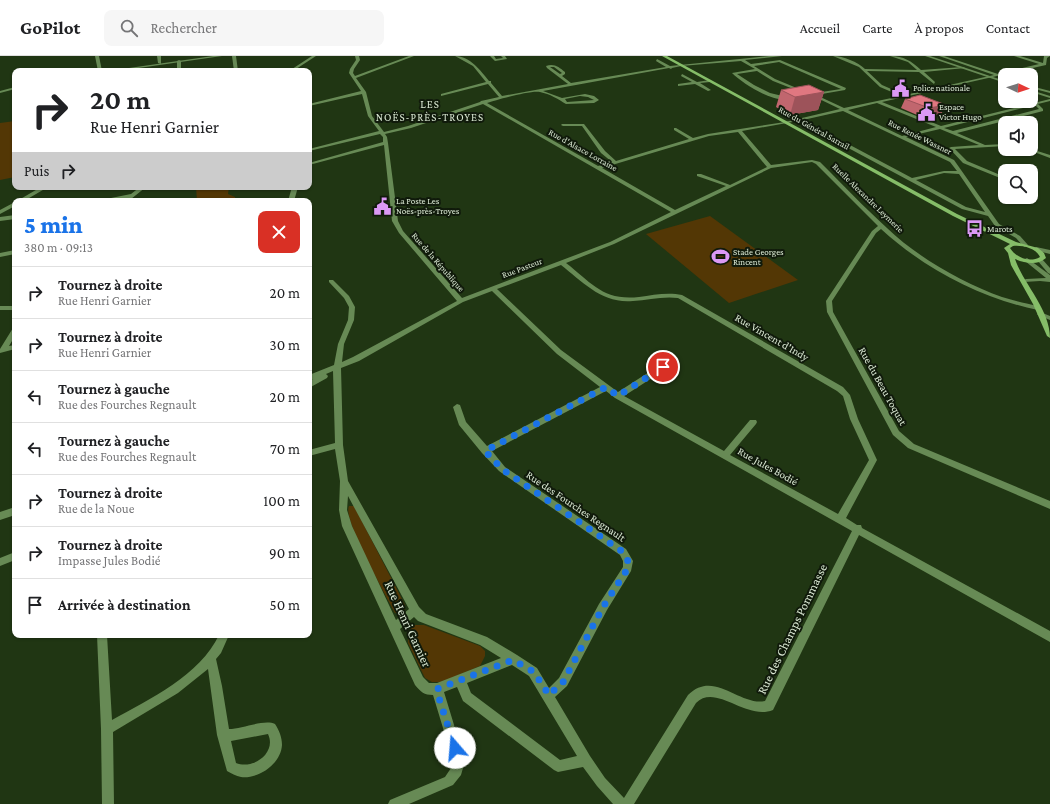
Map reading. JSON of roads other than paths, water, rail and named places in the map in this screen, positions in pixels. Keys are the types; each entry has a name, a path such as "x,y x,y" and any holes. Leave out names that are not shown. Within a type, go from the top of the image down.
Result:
{"main road":[{"name":"Rue du Général Sarrail","path":"664,56 955,216 999,241 1009,251 1026,260"},
{"name":"Rue du Général Sarrail","path":"955,216 1015,244"},
{"path":"1026,282 1014,265 1009,251 1011,245 1025,245 1040,252 1041,259 1026,260 1020,264 1026,282 1050,336"}],"street":[{"path":"97,56 99,68"},
{"path":"159,56 160,63"},
{"path":"131,68 220,56"},
{"path":"234,56 236,68"},
{"path":"296,68 314,56"},
{"path":"357,56 358,60 351,71 354,77 412,56"},
{"path":"457,56 474,65 501,95"},
{"path":"492,56 495,60 505,59 503,56"},
{"path":"312,149 409,127 501,95 528,92 681,65 780,56"},
{"path":"835,56 860,66 881,86 905,96"},
{"path":"892,56 910,62 934,83"},
{"path":"928,56 998,79"},
{"path":"941,56 996,74"},
{"path":"1016,56 1043,64"},
{"path":"598,168 691,139 785,123 1043,64 1046,63 1045,57 1048,56"},
{"path":"657,60 709,90"},
{"name":"Rue Renée Wassner","path":"742,60 783,85 812,95 946,158 961,173 990,215 1001,228 1018,237 1025,245"},
{"path":"178,61 179,68"},
{"path":"751,65 779,61 844,89 812,95"},
{"path":"865,70 920,71 963,68"},
{"path":"758,70 734,73 751,85 784,99 803,95"},
{"path":"560,76 570,84"},
{"name":"Rue de la République","path":"354,77 364,92 370,116 382,132 386,143 395,221 408,240 461,301"},
{"path":"679,85 709,81"},
{"path":"442,95 490,82"},
{"path":"0,92 12,89"},
{"path":"1038,89 1050,92"},
{"path":"538,90 562,99 563,102 571,104 597,100 591,95 585,94 562,99"},
{"path":"312,104 364,92"},
{"path":"1038,94 1050,99"},
{"path":"1038,104 1050,99"},
{"name":"Rue d'Alsace Lorraine","path":"482,102 676,213"},
{"path":"878,102 984,146"},
{"path":"952,133 1042,110 1038,107"},
{"path":"902,137 1023,108"},
{"name":"Rue du Général Sarrail","path":"799,120 964,208 990,215"},
{"path":"563,125 583,125 603,152 616,163"},
{"path":"676,129 691,139"},
{"path":"739,130 770,167"},
{"path":"312,163 386,143"},
{"path":"998,145 951,148 965,162 998,177"},
{"path":"1038,153 1050,157"},
{"name":"Rue Pasteur","path":"312,377 337,368 398,337 461,301 493,290 612,242 676,213 744,178 770,167 814,162"},
{"name":"Ruelle Alexandre Leymerie","path":"814,162 818,162 896,239 950,276 1023,306 1039,311 1050,318"},
{"path":"873,171 888,168"},
{"path":"912,180 944,172 961,173"},
{"path":"699,175 729,186"},
{"path":"25,198 40,190"},
{"path":"129,198 139,190"},
{"path":"116,198 133,195"},
{"path":"0,212 12,206"},
{"path":"0,220 12,218"},
{"name":"Rue du Beau Toquat","path":"882,226 870,238 829,301 830,312 896,433 911,446 1050,505"},
{"path":"1036,249 1050,252"},
{"path":"0,255 12,253"},
{"path":"1050,258 1041,259 1050,272"},
{"path":"1026,260 1050,279"},
{"name":"Rue Vincent d'Indy","path":"562,262 598,290 616,299 664,294 680,296 840,389 846,395 854,419 873,460 841,518"},
{"path":"1026,282 1040,279 1050,279"},
{"name":"Rue Henri Garnier","path":"331,281 347,297 352,308 351,320 341,344 337,368 339,445 344,481 343,510 347,526 419,681 426,689 437,689"},
{"name":"Rue Jules Bodié","path":"493,290 559,352 618,396 841,518 1050,637"},
{"path":"0,308 12,308"},
{"path":"2,350 12,335"},
{"path":"2,350 12,348"},
{"path":"618,396 663,367"},
{"path":"312,383 337,368"},
{"path":"485,451 606,387"},
{"name":"Rue des Fourches Regnault","path":"457,407 462,423 502,469 623,552 628,561 628,568 603,607 563,682 549,695"},
{"path":"725,455 753,422"},
{"path":"312,452 339,445"},
{"name":"Rue Henri Garnier","path":"344,481 415,610 422,618 483,641 534,672 549,695 586,760 601,782 622,804"},
{"path":"0,516 12,512"},
{"name":"Rue des Champs Pommasse","path":"627,804 692,699 698,692 716,690 756,707 764,708 769,706 858,528"},
{"path":"0,562 12,557"},
{"path":"394,628 415,610"},
{"path":"102,638 107,730 108,804"},
{"path":"107,730 159,699 202,670 218,652 223,638"},
{"path":"211,659 217,682 223,735 231,767 242,771 259,766 272,758 277,746 276,735 271,728 258,729 244,735 223,735"},
{"path":"394,804 449,780 457,771 459,761 437,689 513,660"},
{"path":"460,680 467,696 558,766 586,760"}],"place":[{"name":"Police nationale","path":"900,88"},
{"name":"Espace Victor Hugo","path":"926,112"},
{"name":"La Poste Les Noës-près-Troyes","path":"383,206"},
{"name":"Marots","path":"974,229"},
{"name":"Stade Georges Rincent","path":"720,257"}],"district":[{"name":"LES NOËS-PRÈS-TROYES","path":"430,110"}]}
